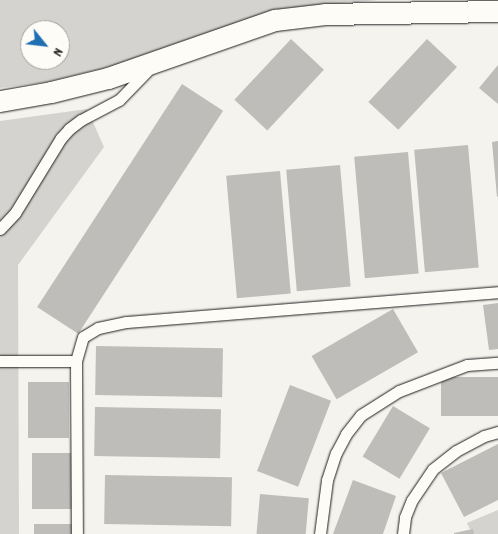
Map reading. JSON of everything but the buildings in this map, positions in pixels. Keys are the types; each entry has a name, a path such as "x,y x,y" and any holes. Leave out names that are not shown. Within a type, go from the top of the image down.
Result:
{"street":[{"path":"0,101 51,92 108,78 274,20 325,14 498,11"}],"lane":[{"path":"0,228 15,212 61,138 69,129 81,120 119,100 156,62"},
{"path":"77,534 76,361 83,337 98,328 126,322 498,292"},
{"path":"0,362 76,361"},
{"path":"320,534 327,480 336,453 346,434 361,415 399,391 450,371 467,365 498,363"},
{"path":"403,534 405,517 412,500 433,469 456,451 484,436 498,432"}],"shaded area":[{"path":"0,0 378,0 281,9 167,53 46,82 0,88"},
{"path":"87,109 104,147 18,265 19,534 0,534 0,121"},
{"path":"498,510 498,534 472,534 467,523"}]}
